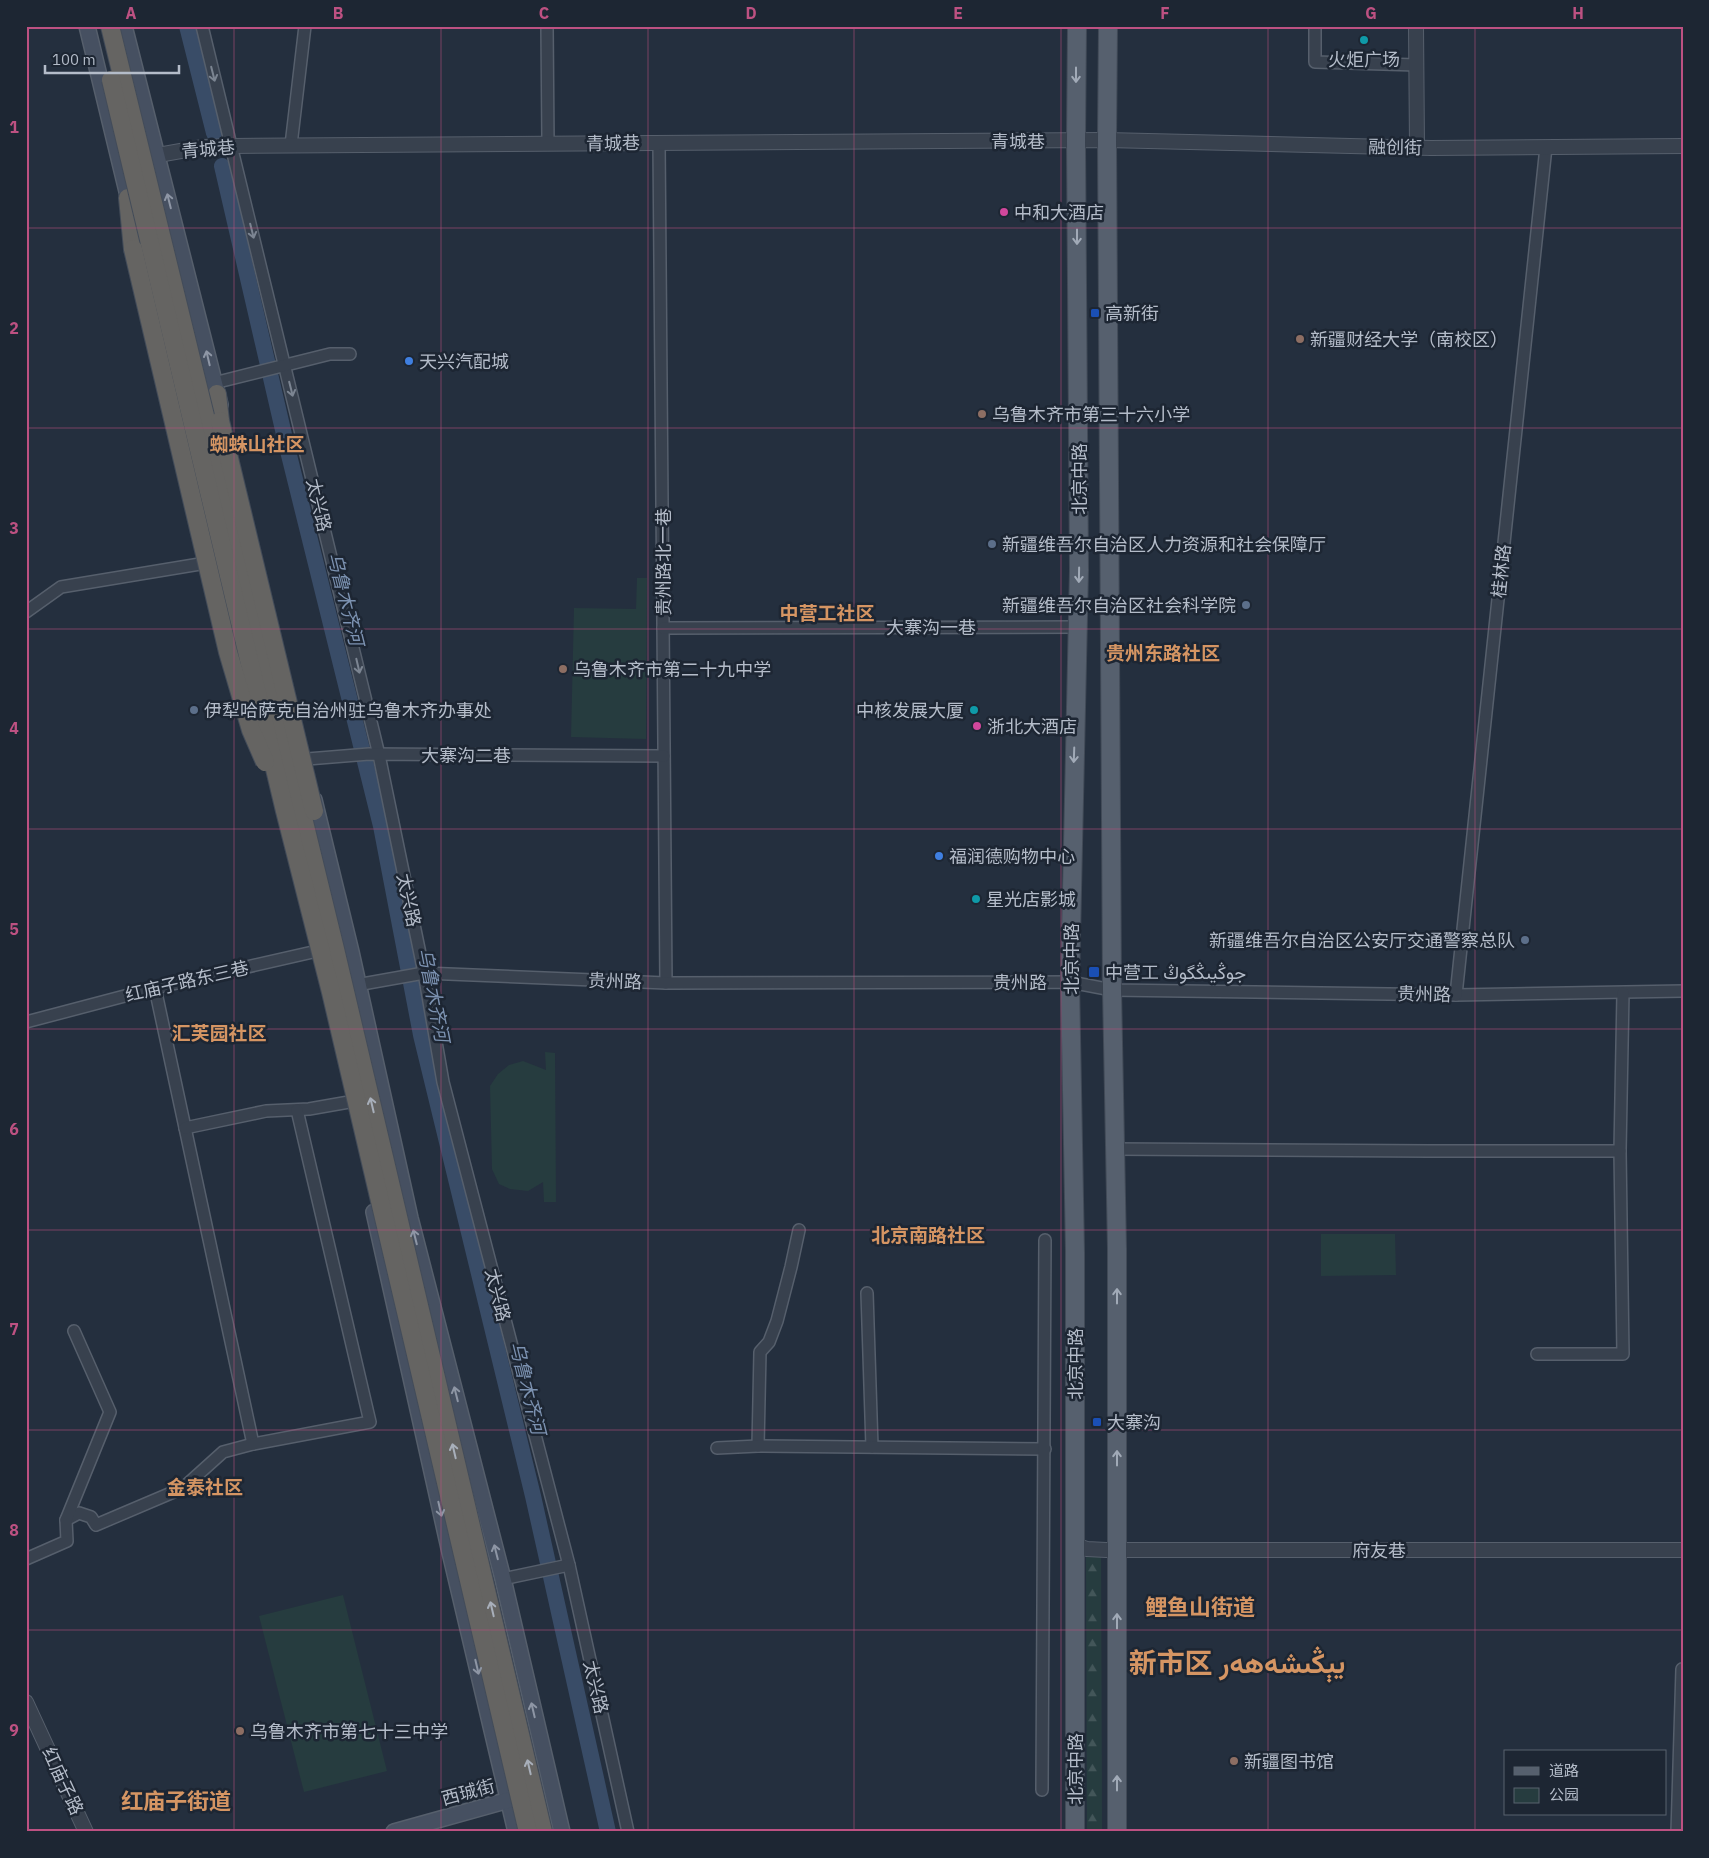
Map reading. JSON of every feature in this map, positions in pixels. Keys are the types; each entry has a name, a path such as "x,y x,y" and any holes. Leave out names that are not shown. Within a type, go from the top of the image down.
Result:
{"highway":[{"path":"98,26 285,810 332,992 528,1832"},
{"path":"110,26 342,947 544,1832"},
{"path":"128,198 133,250 228,652 251,730 285,810"},
{"path":"216,388 220,422 333,896 338,933 342,947"}],"main road":[{"path":"87,26 234,640 269,765 302,904 316,952 449,1548 516,1832"},
{"path":"124,26 216,388 304,759 342,947 358,984 410,1218 503,1579 562,1832"},
{"name":"北京中路","path":"1075,1832 1075,1252 1070,982 1079,560 1077,26"},
{"name":"北京中路","path":"1108,26 1112,990 1117,1249 1117,1832"},
{"name":"西珹街","path":"394,1832 508,1800 552,1791"}],"street":[{"name":"太兴路","path":"202,26 374,755 444,1082 564,1549 566,1566 628,1832"},
{"path":"291,146 304,26"},
{"path":"547,26 548,144"},
{"path":"1315,26 1315,62 1416,64"},
{"path":"1416,26 1417,148"},
{"name":"青城巷","path":"120,163 203,147 231,146 1107,140"},
{"name":"融创街","path":"1107,140 1417,148 1683,146"},
{"name":"贵州路北一巷","path":"659,142 666,983"},
{"name":"桂林路","path":"1456,995 1546,147"},
{"path":"216,388 282,366 330,354 350,354"},
{"path":"26,612 61,587 215,562"},
{"name":"大寨沟一巷","path":"663,628 1078,627"},
{"name":"大寨沟二巷","path":"269,765 304,759 357,755 664,756"},
{"name":"红庙子路东三巷","path":"26,1022 155,988 342,947"},
{"name":"贵州路","path":"324,991 422,974 666,983 1070,982 1112,990 1456,995 1683,991"},
{"path":"155,988 253,1444"},
{"path":"1537,1354 1623,1354 1620,1151 1623,993"},
{"path":"185,1128 266,1111 297,1110 349,1102"},
{"path":"66,1520 79,1513 92,1517 96,1525 183,1488 223,1452 253,1444 370,1422 297,1110"},
{"path":"1115,1149 1620,1151"},
{"path":"758,1446 760,1352 769,1342 777,1321 798,1230"},
{"path":"1042,1790 1045,1240"},
{"path":"867,1293 872,1447"},
{"path":"26,1560 68,1541 66,1520 110,1412 74,1331"},
{"path":"717,1448 758,1446 1044,1449"},
{"name":"府友巷","path":"1075,1545 1086,1549 1117,1546 1683,1544"},
{"name":"府友巷","path":"1117,1546 1683,1550"},
{"path":"503,1579 566,1566"},
{"path":"1677,1832 1682,1669"},
{"name":"红庙子路","path":"26,1702 86,1832"}],"green space":[{"path":"637,578 647,578 646,739 571,737 574,608 636,609"},
{"path":"545,1052 555,1053 556,1202 544,1202 543,1182 528,1191 510,1189 499,1184 492,1169 490,1086 498,1074 509,1065 523,1061 546,1070"},
{"path":"1321,1234 1395,1234 1396,1275 1321,1276"},
{"path":"1086,1554 1101,1554 1102,1832 1087,1832"},
{"path":"343,1595 387,1771 304,1792 259,1616"}],"waterway":[{"name":"乌鲁木齐河","path":"187,26 214,133"},
{"name":"乌鲁木齐河","path":"222,166 286,443 381,826 421,1035 533,1496 608,1832"}],"place":[{"name":"火炬广场","path":"1364,40"},
{"name":"中和大酒店","path":"1004,212"},
{"name":"高新街","path":"1095,313"},
{"name":"新疆财经大学（南校区）","path":"1300,339"},
{"name":"天兴汽配城","path":"409,361"},
{"name":"乌鲁木齐市第三十六小学","path":"982,414"},
{"name":"新疆维吾尔自治区人力资源和社会保障厅","path":"992,544"},
{"name":"新疆维吾尔自治区社会科学院","path":"1246,605"},
{"name":"乌鲁木齐市第二十九中学","path":"563,669"},
{"name":"伊犁哈萨克自治州驻乌鲁木齐办事处","path":"194,710"},
{"name":"中核发展大厦","path":"974,710"},
{"name":"浙北大酒店","path":"977,726"},
{"name":"福润德购物中心","path":"939,856"},
{"name":"星光店影城","path":"976,899"},
{"name":"新疆维吾尔自治区公安厅交通警察总队","path":"1525,940"},
{"name":"中营工 جوڭيىڭگوڭ","path":"1094,972"},
{"name":"大寨沟","path":"1097,1422"},
{"name":"乌鲁木齐市第七十三中学","path":"240,1731"},
{"name":"新疆图书馆","path":"1234,1761"}],"district":[{"name":"蜘蛛山社区","path":"257,444"},
{"name":"中营工社区","path":"827,613"},
{"name":"贵州东路社区","path":"1163,653"},
{"name":"汇芙园社区","path":"219,1033"},
{"name":"北京南路社区","path":"928,1235"},
{"name":"金泰社区","path":"205,1487"},
{"name":"鲤鱼山街道","path":"1200,1606"},
{"name":"新市区 يېڭىشەھەر","path":"1237,1662"},
{"name":"红庙子街道","path":"176,1800"}]}
